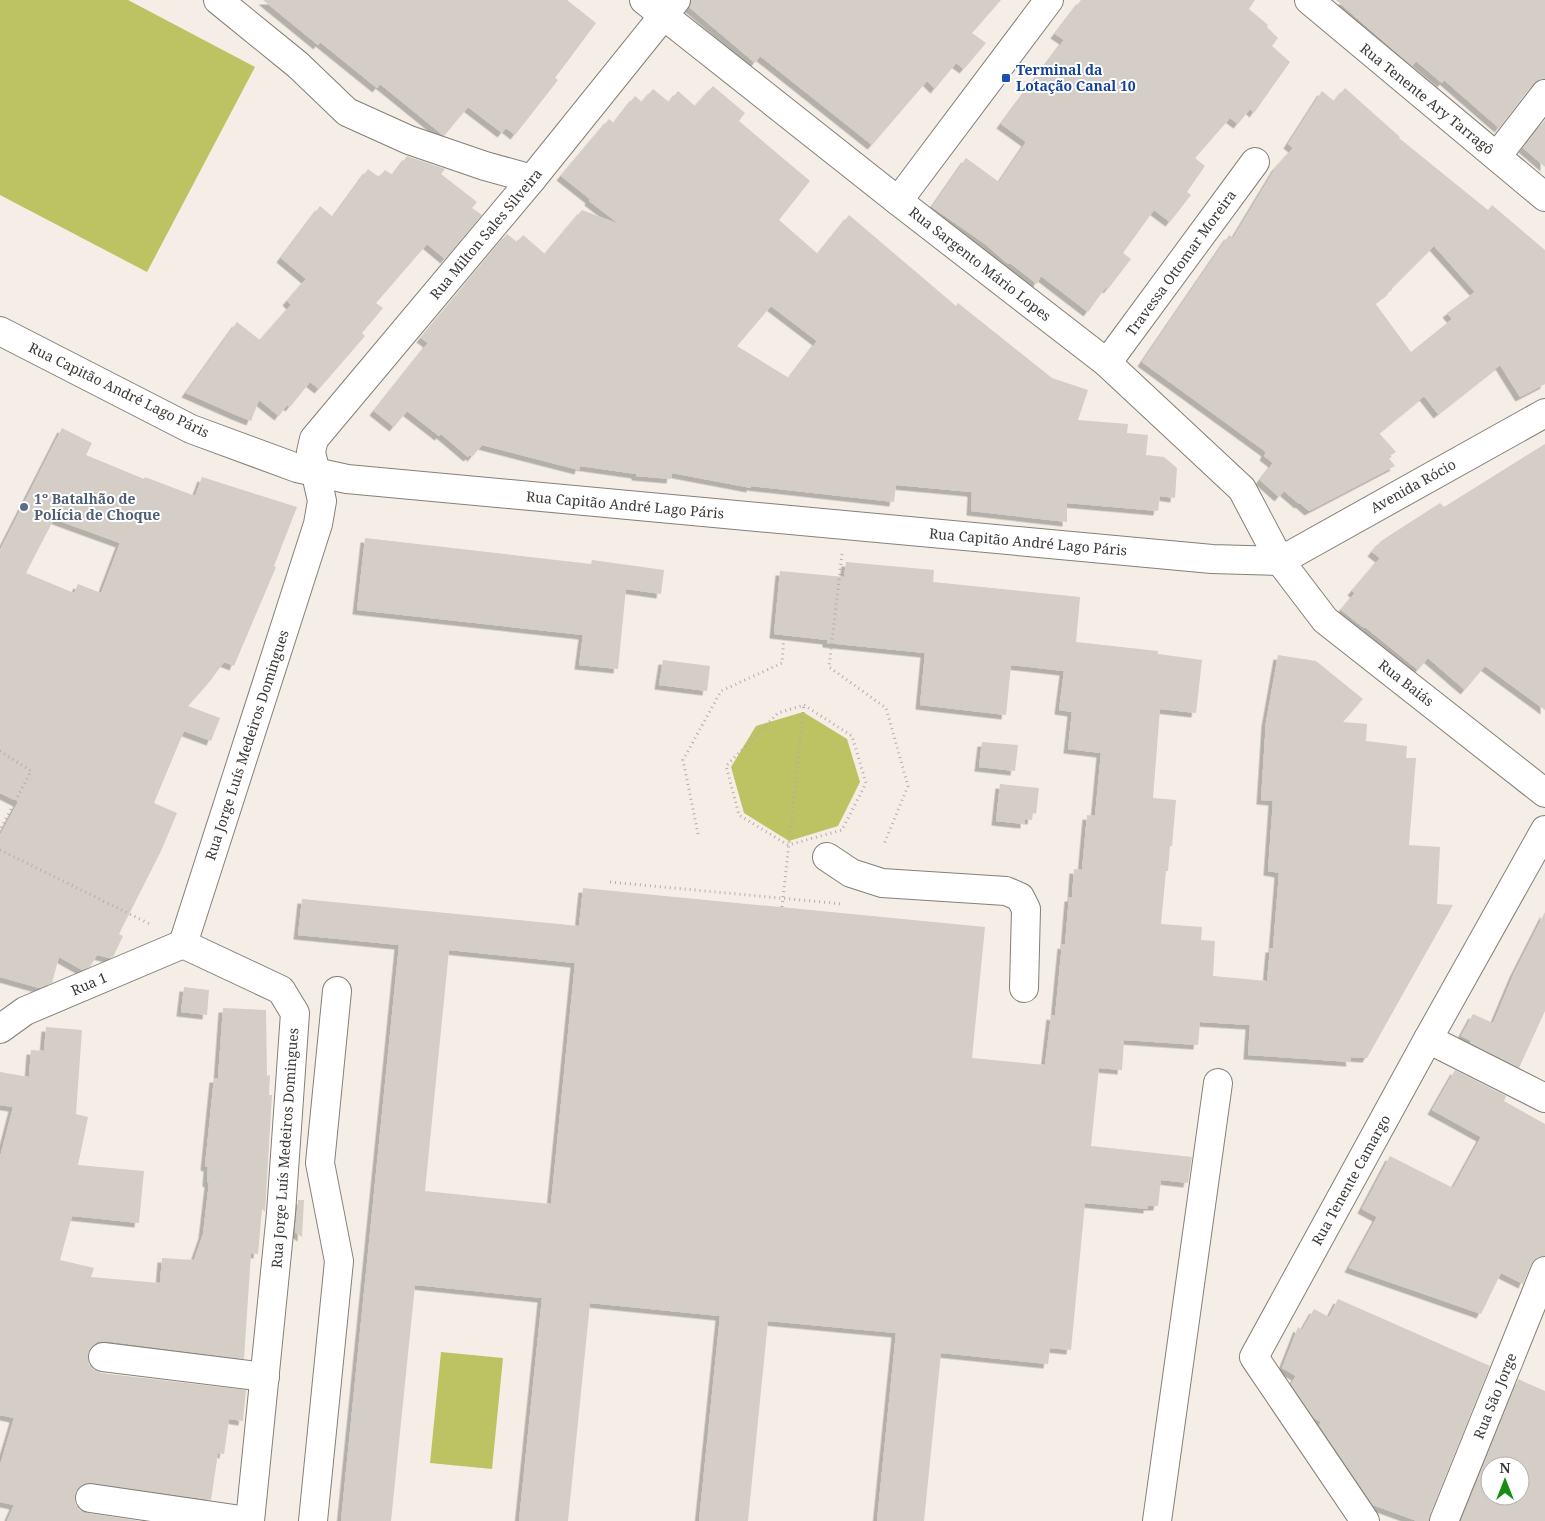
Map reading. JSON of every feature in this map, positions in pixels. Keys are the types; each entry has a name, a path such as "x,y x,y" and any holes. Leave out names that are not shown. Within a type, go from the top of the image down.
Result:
{"street":[{"path":"218,0 298,65 347,112 409,140 485,166 532,179"},
{"path":"898,201 1049,0"},
{"name":"Rua Tenente Ary Tarragô","path":"1308,0 1545,197"},
{"name":"Rua Milton Sales Silveira","path":"316,472 311,452 314,439 532,179 661,5"},
{"name":"Rua Sargento Mário Lopes","path":"661,5 898,201 1107,363 1242,488 1280,561"},
{"path":"1497,156 1545,94"},
{"name":"Travessa Ottomar Moreira","path":"1107,363 1255,162"},
{"name":"Rua Capitão André Lago Páris","path":"0,331 191,429 297,468 347,479 1212,559 1280,561"},
{"name":"Avenida Rócio","path":"1280,561 1545,413"},
{"name":"Rua Jorge Luís Medeiros Domingues","path":"249,1521 281,1213 295,1014 281,990 182,944 318,524 322,501 316,472"},
{"name":"Rua Baiás","path":"1280,561 1325,620 1545,793"},
{"name":"Rua Tenente Camargo","path":"1365,1521 1254,1357 1545,830"},
{"path":"827,857 851,873 882,883 1006,891 1020,897 1026,909 1024,988"},
{"name":"Rua 1","path":"0,1030 24,1011 182,944"},
{"path":"313,1521 339,1261 320,1163 337,991"},
{"path":"1428,1039 1545,1098"},
{"path":"1157,1521 1218,1082"},
{"name":"Rua São Jorge","path":"1444,1521 1545,1272"},
{"path":"103,1357 265,1377"},
{"path":"90,1498 249,1521"}],"path":[{"path":"845,526 828,666 886,708 908,786 884,844"},
{"path":"698,834 683,760 721,691 782,663 784,635"},
{"path":"782,907 804,705"},
{"path":"804,705 852,736 866,783 842,830 788,845 739,815 726,766 778,713 804,705"},
{"path":"0,751 30,771 0,830"},
{"path":"0,850 150,924 182,944"},
{"path":"610,882 851,905"}],"green space":[{"path":"0,0 128,0 255,67 147,272 0,195"},
{"path":"803,712 847,739 860,782 838,826 789,841 744,813 731,767 756,726"},
{"path":"441,1352 503,1358 492,1469 430,1463"}],"building":[{"path":"263,0 567,0 596,23 555,78 558,80 515,135 506,128 502,133 468,107 444,136 380,84 377,88 320,42 318,45"},
{"path":"691,0 1001,0 972,33 986,43 964,69 956,63 935,89 927,81 872,145 760,56 755,63 689,7"},
{"path":"1081,0 1255,0 1249,9 1268,25 1267,27 1278,38 1272,46 1290,62 1254,113 1250,109 1238,124 1230,118 1195,158 1205,166 1187,192 1191,195 1170,222 1154,210 1123,253 1131,259 1108,289 1106,287 1088,312 1041,276 1037,284 1010,263 1008,264 985,244 932,207 966,158 999,182 1026,142 1001,124 1064,40 1055,34"},
{"path":"1336,0 1545,0 1545,79 1533,84 1499,128 1444,80 1442,83 1416,61 1412,66"},
{"path":"713,86 745,113 739,121 810,181 779,220 818,254 849,215 956,306 958,303 1052,378 1088,390 1078,420 1128,424 1127,433 1148,435 1146,455 1164,457 1177,468 1175,498 1160,496 1158,511 1067,503 1067,522 971,511 971,492 896,485 894,502 751,486 751,488 672,473 671,479 636,476 636,474 580,466 579,470 482,445 472,457 470,455 468,457 441,434 439,436 407,411 394,427 374,411 428,343 421,338 507,234 517,242 523,235 545,254 582,210 619,224 561,176 609,119 614,123 635,96 642,102 653,89 669,102 678,91 695,106","holes":["771,306 817,341 789,378 737,346"]},
{"path":"1345,88 1399,138 1457,185 1488,210 1492,205 1545,250 1545,384 1520,397 1500,365 1438,414 1424,396 1379,433 1396,452 1388,457 1395,466 1309,511 1284,491 1279,497 1260,480 1273,463 1264,456 1266,452 1142,362 1229,235 1233,238 1276,167 1293,148 1288,144 1322,91 1334,101","holes":["1434,246 1475,292 1447,313 1452,319 1411,352 1375,303 1392,290"]},
{"path":"1545,120 1545,167 1523,148"},
{"path":"407,156 445,169 441,174 477,202 472,208 482,215 445,259 427,244 376,303 383,308 362,333 365,336 319,389 310,382 290,407 287,405 279,416 259,400 251,421 186,393 237,322 260,340 291,305 287,301 306,279 281,258 320,206 333,217 368,169 379,177 385,170 393,175"},
{"path":"62,428 92,443 86,455 144,479 145,477 195,496 202,477 297,507 274,566 276,567 234,666 224,662 188,706 220,718 211,741 184,731 154,803 177,813 161,851 119,934 123,936 113,957 97,955 90,967 82,970 59,957 52,983 39,988 0,977 0,835 18,802 0,793 0,550","holes":["54,519 120,543 101,593 78,584 74,593 26,573"]},
{"path":"1545,444 1545,710 1485,666 1465,690 1428,658 1418,670 1341,610 1355,593 1352,591 1380,558 1372,552 1381,541 1440,503 1444,507"},
{"path":"365,538 591,564 592,560 664,570 661,594 626,589 618,669 579,665 583,635 357,610"},
{"path":"846,562 934,570 933,582 1080,597 1076,642 1158,651 1158,654 1202,660 1196,713 1160,709 1153,798 1176,800 1172,846 1170,846 1168,871 1166,871 1161,924 1202,927 1201,940 1215,941 1213,976 1267,981 1270,948 1273,948 1279,873 1268,871 1273,801 1261,800 1266,722 1278,655 1316,661 1363,699 1343,722 1367,724 1366,741 1407,746 1406,758 1416,758 1409,845 1440,847 1437,904 1453,905 1367,1058 1350,1057 1351,1062 1248,1055 1250,1025 1200,1022 1198,1045 1124,1040 1122,1070 1099,1068 1091,1146 1192,1157 1188,1183 1161,1180 1158,1206 1148,1206 1148,1209 1085,1203 1071,1350 1050,1348 1048,1364 941,1353 924,1521 877,1521 896,1333 768,1321 748,1521 699,1521 720,1316 590,1303 568,1521 519,1521 542,1298 415,1285 391,1521 341,1521 399,945 298,935 302,899 579,926 583,888 985,927 972,1058 1045,1065 1051,1015 1055,1016 1062,944 1065,945 1069,897 1072,897 1074,869 1082,870 1087,815 1095,816 1101,753 1068,749 1072,712 1059,710 1064,671 1011,665 1006,715 920,705 925,653 827,643 827,640 774,634 780,571 844,577","holes":["449,950 575,963 551,1204 425,1191"]},
{"path":"663,660 710,666 707,691 659,685"},
{"path":"982,742 1018,745 1015,771 979,767"},
{"path":"1000,784 1039,788 1036,814 1033,813 1032,820 1025,819 1025,824 996,821"},
{"path":"1545,912 1545,1011 1519,1068 1470,1043 1471,1041 1461,1036 1473,1014 1493,1023 1514,973"},
{"path":"184,987 209,990 207,1015 181,1012"},
{"path":"223,1008 266,1010 267,1076 270,1075 269,1095 272,1095 265,1212 262,1209 258,1254 251,1253 244,1359 105,1341 97,1342 91,1347 88,1356 89,1364 93,1369 101,1373 246,1390 243,1421 229,1419 224,1454 218,1453 211,1500 92,1483 84,1484 77,1489 75,1503 80,1510 88,1513 140,1521 7,1521 14,1505 0,1502 0,1465 14,1418 0,1415 0,1157 13,1107 0,1105 0,1072 29,1077 31,1050 44,1051 46,1027 82,1030 76,1114 88,1117 78,1165 144,1171 139,1223 72,1216 60,1260 94,1268 91,1277 160,1283 162,1258 194,1260 203,1234 209,1183 207,1182 208,1167 205,1166 214,1078 218,1078"},
{"path":"1455,1070 1506,1096 1504,1101 1545,1124 1545,1256 1535,1259 1523,1284 1501,1273 1481,1314 1349,1268 1377,1217 1362,1209 1390,1156 1453,1188 1481,1137 1432,1110"},
{"path":"298,1200 304,1200 302,1237 295,1232"},
{"path":"1338,1299 1490,1366 1429,1521 1417,1521 1373,1505 1319,1425 1321,1422 1314,1418 1291,1384 1296,1376 1282,1368 1298,1327 1302,1330 1314,1309 1329,1317"},
{"path":"1518,1379 1545,1391 1545,1521 1461,1521 1480,1474 1480,1506 1530,1506 1530,1456 1487,1456"}],"place":[{"name":"Terminal da Lotação Canal 10","path":"1006,78"},
{"name":"1º Batalhão de Polícia de Choque","path":"24,507"}]}
